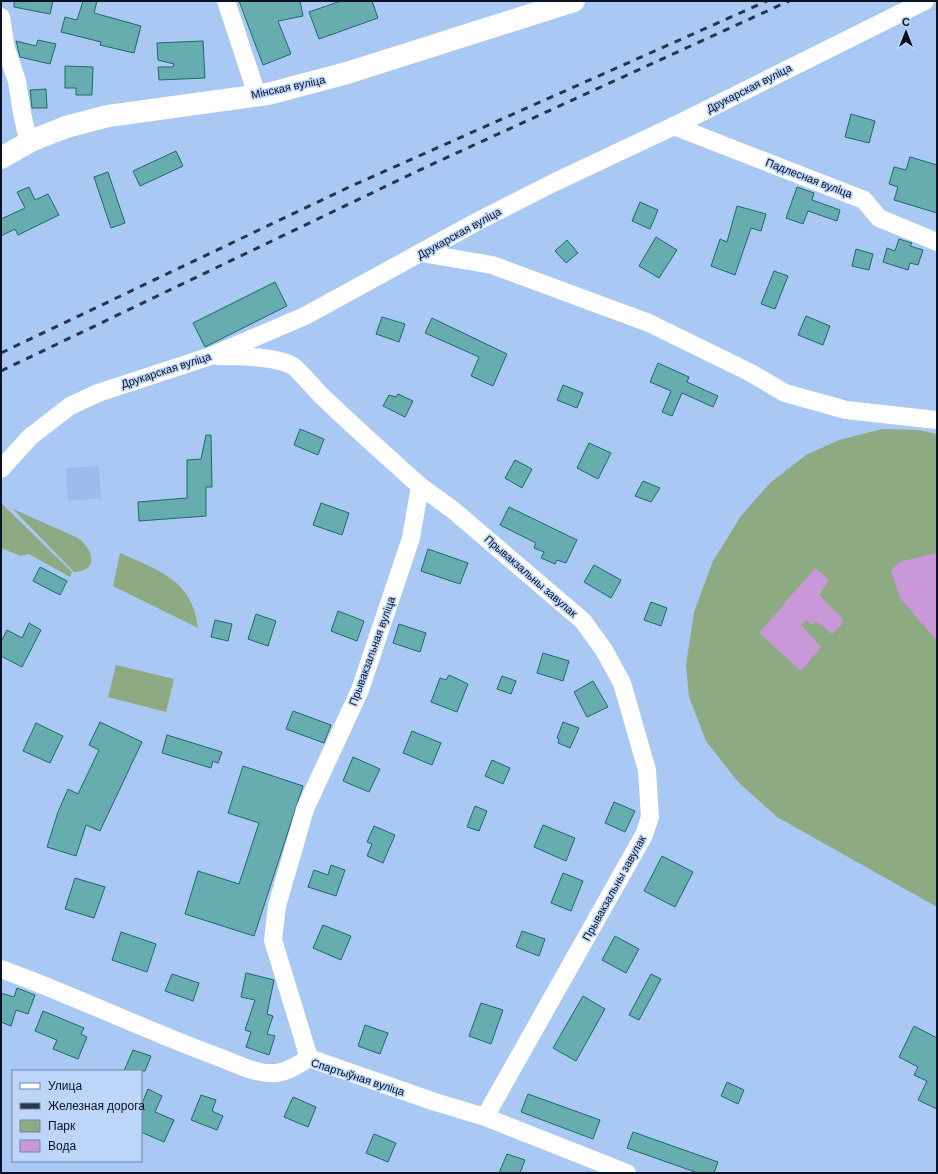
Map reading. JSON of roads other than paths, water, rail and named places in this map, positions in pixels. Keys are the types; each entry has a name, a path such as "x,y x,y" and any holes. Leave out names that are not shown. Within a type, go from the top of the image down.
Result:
{"street":[{"path":"226,1 257,95"},
{"name":"Мінская вуліца","path":"1,158 33,140 66,127 108,116 268,94 334,77 574,1"},
{"name":"Друкарская вуліца","path":"1,469 30,437 70,406 98,393 211,356 305,316 480,220 546,186 674,126 925,1"},
{"path":"1,17 6,49 17,81 26,131 33,140"},
{"name":"Падлесная вуліца","path":"674,126 864,200 879,218 937,242"},
{"path":"421,253 492,265 649,324 751,373 785,394 846,410 937,420"},
{"path":"211,356 254,357 293,366 312,388 420,486"},
{"name":"Прывакзальная вуліца","path":"309,1058 273,940 277,906 305,809 360,690 411,538 420,486"},
{"name":"Прывакзальны завулак","path":"420,486 453,510 583,621 604,650 622,683 647,770 650,817 644,835 485,1117"},
{"name":"Спартыўная вуліца","path":"1,969 202,1051 254,1070 276,1074 292,1069 309,1058 435,1102 485,1117 600,1168 627,1173"}],"water":[{"path":"937,553 937,641 900,598 891,570 899,562"},
{"path":"815,568 829,580 819,595 843,619 842,624 832,634 816,621 812,625 806,620 801,625 821,647 801,671 759,633"}],"railway":[{"path":"1,353 347,188 767,1"},
{"path":"1,371 426,167 789,1"}]}
